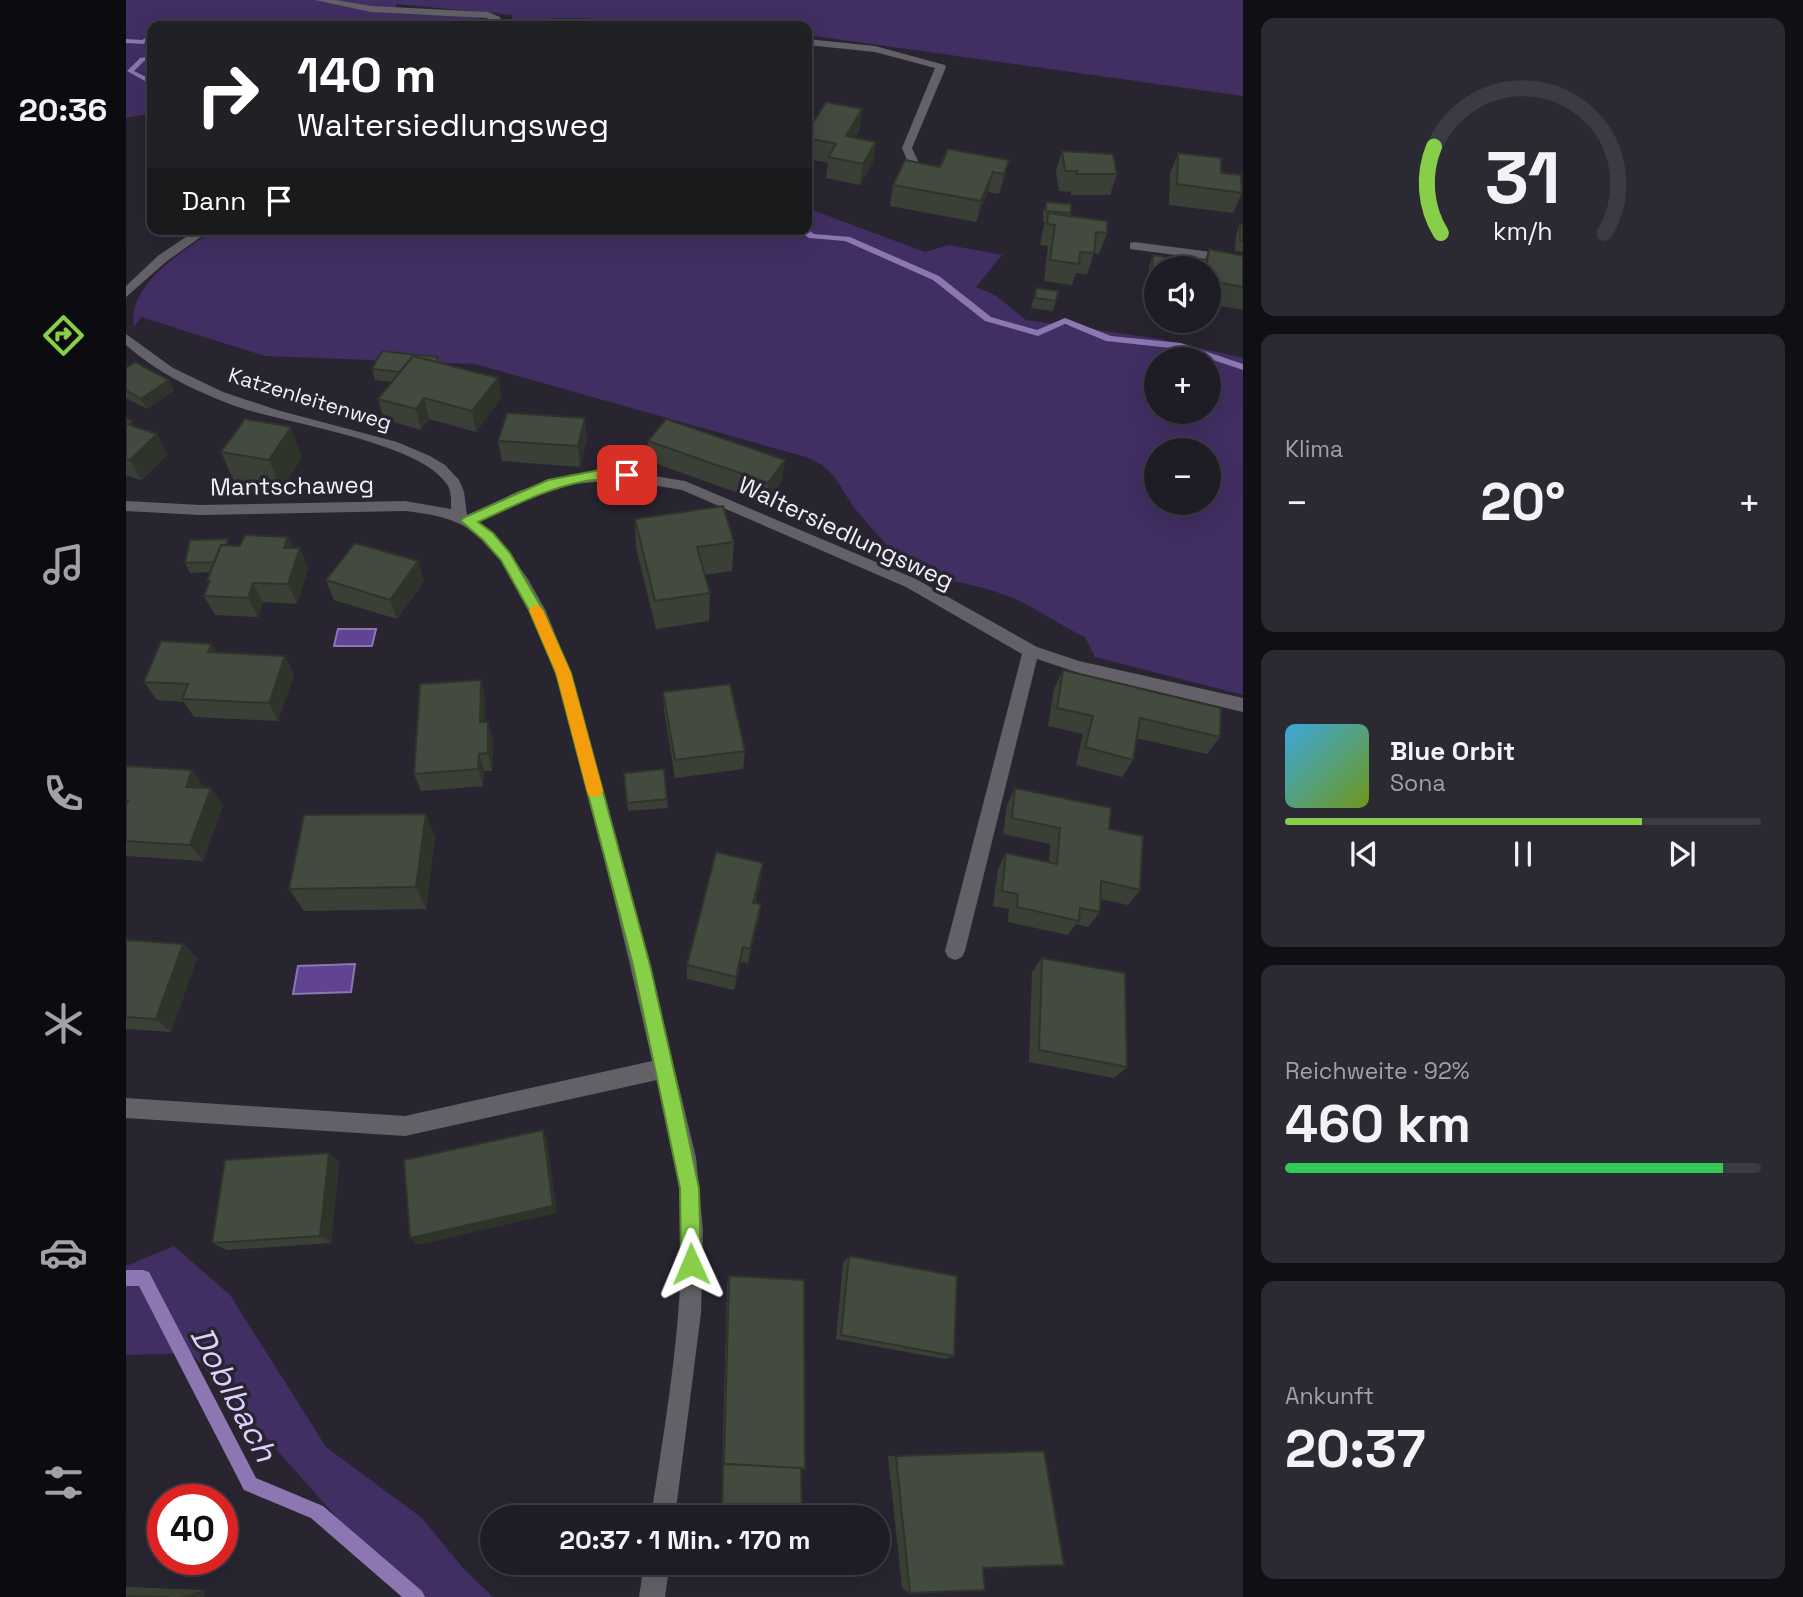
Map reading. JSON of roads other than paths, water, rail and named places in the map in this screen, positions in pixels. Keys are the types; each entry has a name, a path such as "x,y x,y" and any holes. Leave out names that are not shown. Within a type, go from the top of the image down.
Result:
{"street":[{"path":"320,0 371,9 488,15 497,21"},
{"path":"812,42 843,43 914,56 941,67 906,148 916,170"},
{"path":"126,293 163,258 197,235"},
{"path":"1134,246 1243,260"},
{"name":"Katzenleitenweg","path":"126,338 144,355 201,386 303,422 402,449 436,466 452,480 459,495 463,518"},
{"name":"Waltersiedlungsweg","path":"463,518 574,477 605,473 649,477 685,486 911,583 1031,651 1079,667 1243,705"},
{"name":"Mantschaweg","path":"126,506 200,510 405,506 439,509 463,518"},
{"path":"463,518 488,537 506,556 536,610 563,673 642,965 690,1188 692,1289 665,1505"},
{"path":"956,951 1031,651"},
{"path":"126,1108 405,1126 664,1068"},
{"path":"652,1597 655,1575"}],"waterway":[{"path":"126,41 143,42 147,39"},
{"path":"147,58 142,59 130,71 147,80"},
{"path":"810,235 847,239 936,278 988,319 1038,333 1065,321 1109,339 1181,346 1243,367"},
{"name":"Doblbach","path":"126,1278 143,1278 250,1484 317,1512 416,1597"}]}
